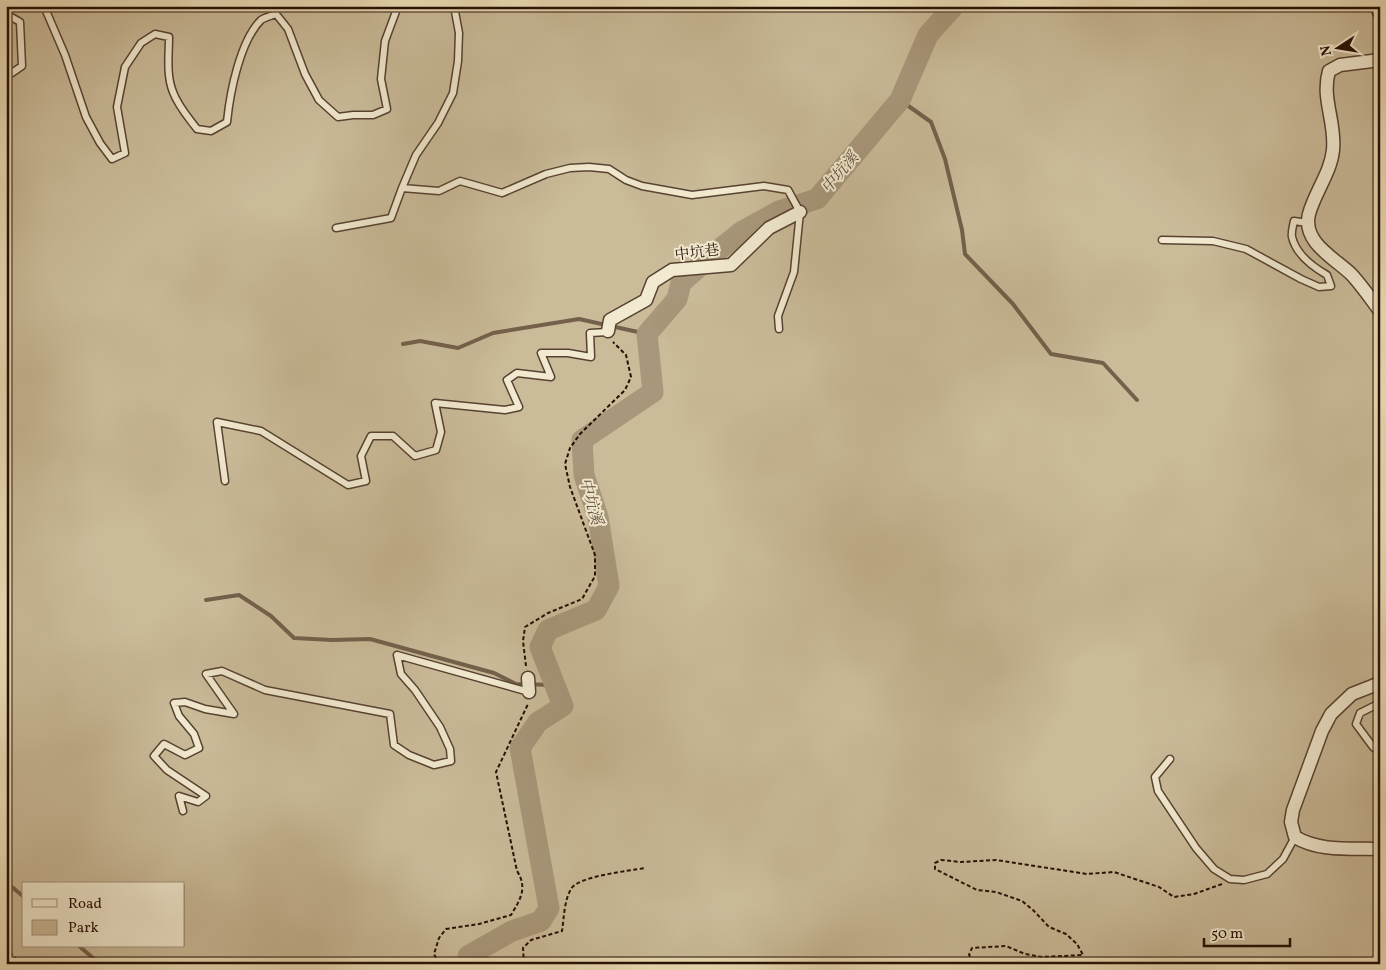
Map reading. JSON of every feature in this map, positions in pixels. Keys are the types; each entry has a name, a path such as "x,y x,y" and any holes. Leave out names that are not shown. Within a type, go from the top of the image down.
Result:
{"street":[{"path":"1380,60 1340,65 1329,71 1325,95 1333,132 1333,151 1309,214 1308,223 1308,230 1321,250 1351,274 1380,311"},
{"name":"中坑巷","path":"609,328 646,300 653,282 672,270 731,265 769,228 800,212"},
{"path":"528,678 529,692"},
{"path":"1380,682 1352,694 1331,714 1322,731 1293,810 1292,822 1295,837 1304,843 1318,848 1380,849"}],"lane":[{"path":"44,6 69,64 86,117 100,143 112,159 125,153 117,107 125,67 141,43 156,34 169,36 168,68 172,91 181,108 197,129 211,132 227,122 229,101 245,42 262,19 276,14 288,29 305,74 319,100 338,117 373,115 387,108 381,79 385,41 398,6"},
{"path":"336,228 391,218 416,155 438,123 453,93 460,33 454,6"},
{"path":"1373,6 1380,21"},
{"path":"6,14 20,22 22,66 6,77"},
{"path":"402,188 439,191 460,181 502,193 546,174 570,168 589,167 609,169 626,180 642,186 692,195 764,186 788,190 800,212 794,272 778,316 779,329"},
{"path":"1162,240 1213,241 1246,249 1300,280 1319,287 1331,286 1327,275 1317,269 1297,250 1292,236 1294,221 1308,223"},
{"path":"225,481 217,422 261,431 348,485 366,481 361,456 371,436 393,436 415,456 436,450 442,432 435,402 505,410 519,407 507,380 517,373 551,377 541,354 568,353 590,357 590,333 609,328"},
{"path":"183,811 179,796 198,802 206,796 167,770 154,756 164,744 185,755 200,748 194,734 179,716 174,703 184,702 205,709 234,714 206,674 222,672 265,690 390,714 394,745 409,755 434,765 451,761 450,749 430,709 400,674 397,655 529,692"},
{"path":"1380,703 1360,713 1356,724 1380,752"},
{"path":"1170,760 1155,777 1158,791 1196,848 1214,869 1230,880 1244,880 1267,874 1283,859 1295,837"}],"path":[{"path":"528,678 524,659 523,641 525,628 548,614 582,599 595,576 595,555 570,487 565,464 570,448 580,434 625,390 631,377 626,355 610,339 609,328"},
{"path":"439,964 434,954 439,938 446,929 479,924 511,915 521,898 523,880 517,871 496,772 510,738 529,702 529,692"},
{"path":"994,964 990,961 972,960 969,955 972,948 1006,946 1025,954 1042,957 1083,955 1078,944 1066,934 1049,927 1034,910 1022,901 996,892 977,890 935,869 935,864 941,860 961,862 996,860 1087,874 1114,872 1159,887 1174,897 1194,894 1220,886 1230,880"},
{"path":"524,964 523,948 531,940 562,931 566,900 572,887 583,880 645,868"},
{"path":"6,947 20,964"}],"green space":[{"path":"6,6 1380,6 1380,964 6,964"}],"waterway":[{"name":"中坑溪","path":"475,964 468,956 512,931 541,921 549,908 520,748 538,722 563,706 540,647 548,630 596,610 609,586 598,517 584,475 582,440 653,392 647,334 677,299 681,283 741,232 779,211 817,199 900,100 928,35 954,6"},
{"path":"900,100 931,122 945,159 962,230 965,254 1013,304 1051,354 1103,363 1137,400"},
{"path":"403,344 420,341 458,348 493,333 579,319 647,334"},
{"path":"206,600 239,595 271,616 294,638 370,639 494,673 516,684 555,685"},
{"path":"6,882 22,895"},
{"path":"81,948 100,964"}]}
